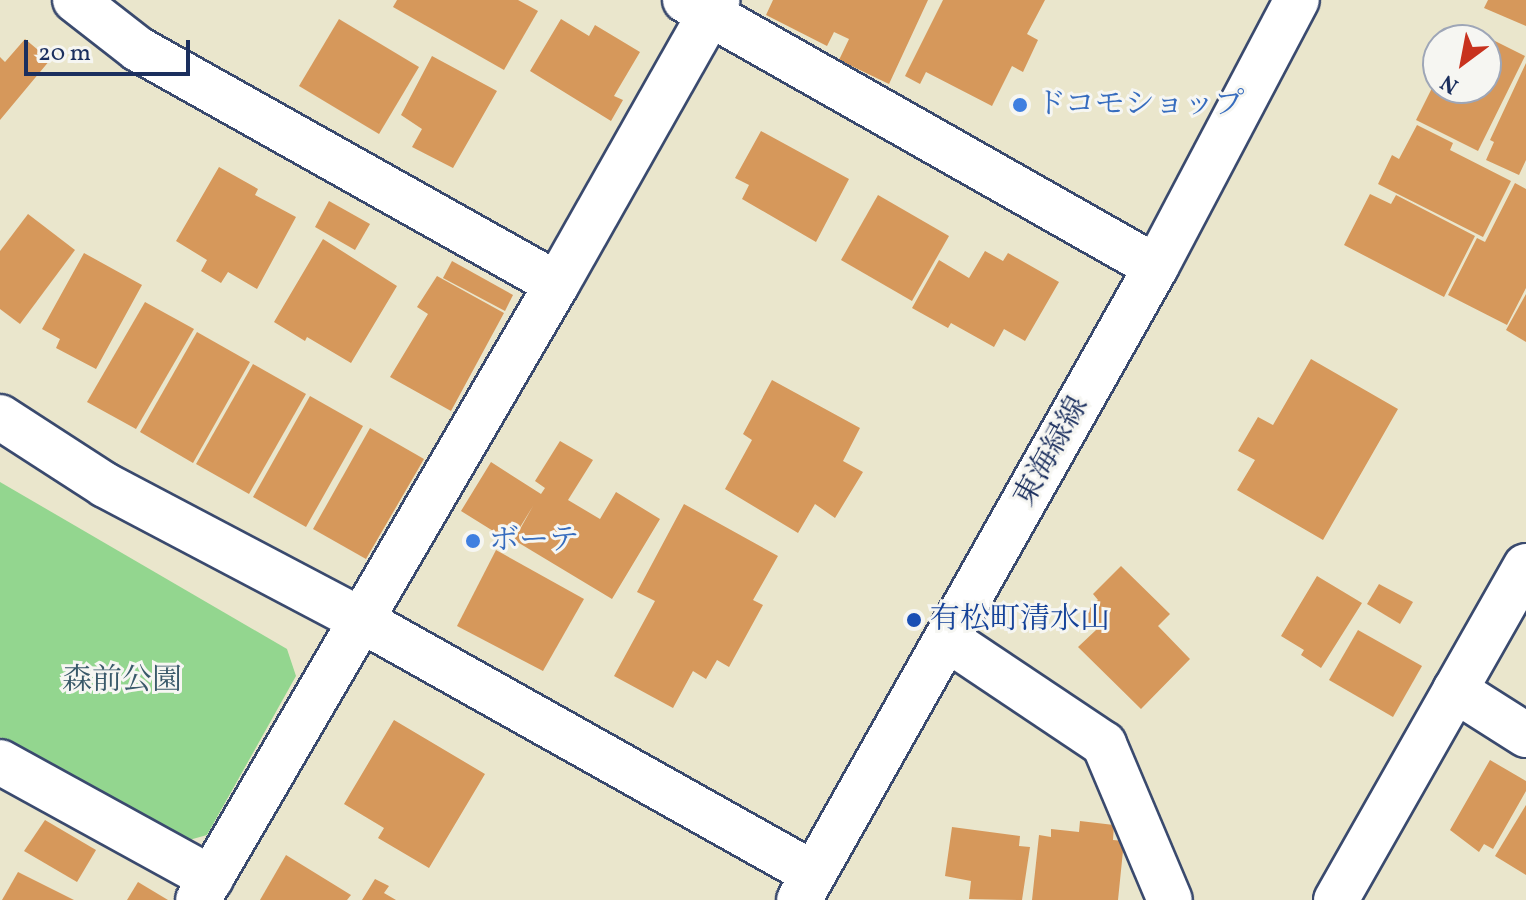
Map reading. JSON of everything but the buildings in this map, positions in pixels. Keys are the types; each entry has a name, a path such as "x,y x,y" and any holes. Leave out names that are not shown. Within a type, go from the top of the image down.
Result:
{"street":[{"path":"75,0 138,49 557,284"},
{"name":"東海緑線","path":"807,887 1156,267 1297,0"},
{"path":"0,762 205,889 557,284 705,5 1156,267"},
{"path":"0,417 105,485 361,620 807,887"},
{"path":"1336,900 1526,566"},
{"path":"947,639 1104,744 1170,900"},
{"path":"1455,690 1526,735"}],"green space":[{"name":"森前公園","path":"0,482 287,649 296,676 207,835 182,842 0,737"}],"place":[{"name":"ドコモショップ","path":"1020,105"},
{"name":"ボーテ","path":"473,541"},
{"name":"有松町清水山","path":"914,620"}]}
